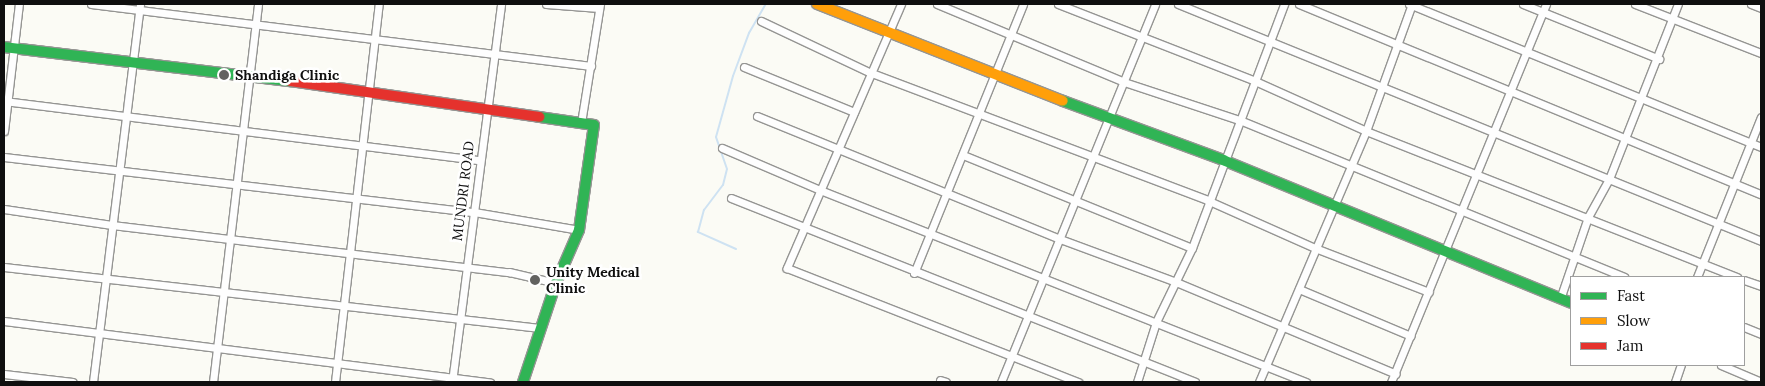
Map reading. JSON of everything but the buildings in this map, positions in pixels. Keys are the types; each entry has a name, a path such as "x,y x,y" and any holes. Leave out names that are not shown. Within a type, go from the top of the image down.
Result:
{"street":[{"path":"4,131 8,48 19,4"},
{"path":"91,4 140,7 256,26 374,37 591,66"},
{"path":"213,382 236,184 251,78 258,4"},
{"path":"334,382 342,306 351,252 366,90 378,4"},
{"name":"MUNDRI ROAD","path":"452,380 479,160 501,4"},
{"path":"546,4 600,6 581,123"},
{"path":"817,4 889,30 995,76 1223,160 1570,303"},
{"path":"901,4 870,72 805,230 787,268 1078,382"},
{"path":"937,4 1010,37 1124,82 1242,121 1462,213 1621,276"},
{"path":"914,273 982,112 1023,4"},
{"path":"1058,4 1255,81 1366,131 1735,276"},
{"path":"1001,382 1042,277 1094,160 1109,117 1155,4"},
{"path":"1178,4 1272,39 1494,134 1609,178 1761,240"},
{"path":"1137,382 1145,362 1156,322 1192,248 1207,200 1223,160 1242,121 1284,4"},
{"path":"1299,4 1625,140 1761,194"},
{"path":"1260,382 1366,131 1399,46 1411,4 1761,147"},
{"path":"1523,4 1659,59"},
{"path":"1391,382 1396,374 1494,134 1508,91 1546,4"},
{"path":"1635,4 1761,52"},
{"path":"1560,299 1588,217 1609,178 1659,59 1678,4"},
{"path":"1751,4 1761,8"},
{"path":"93,382 140,7"},
{"path":"761,21 870,72 982,112 1094,160 1207,200 1315,248 1429,292"},
{"path":"8,48 366,90 594,125 579,230 556,283 523,382"},
{"path":"744,67 854,112"},
{"path":"6,101 244,129 479,160"},
{"path":"757,116 1060,239 1176,282 1396,374"},
{"path":"1697,276 1761,117"},
{"path":"722,148 820,190 1306,382"},
{"path":"963,155 1192,248"},
{"path":"4,157 474,212 579,230"},
{"path":"731,198 805,230 1195,382"},
{"path":"4,209 112,225 508,272 556,283"},
{"path":"4,267 459,321 540,328"},
{"path":"1745,280 1761,286"},
{"path":"1299,289 1411,336"},
{"path":"4,321 98,331 452,380 490,382"},
{"path":"1745,327 1761,334"},
{"path":"1675,382 1681,366"},
{"path":"1723,366 1761,382"},
{"path":"4,374 73,382"}],"waterway":[{"path":"736,249 698,232 704,210 723,185 727,169 716,137 733,76 749,33 766,4"}],"traffic: fast":[{"path":"4,47 290,81"},
{"path":"1063,101 1223,160 1570,303"},
{"path":"523,382 556,283 579,230 594,125 539,117"}],"traffic: slow":[{"path":"817,4 1063,101"}],"traffic: jam":[{"path":"290,81 539,117"}],"place":[{"name":"Shandiga Clinic","path":"224,75"},
{"name":"Unity Medical Clinic","path":"535,280"}]}
